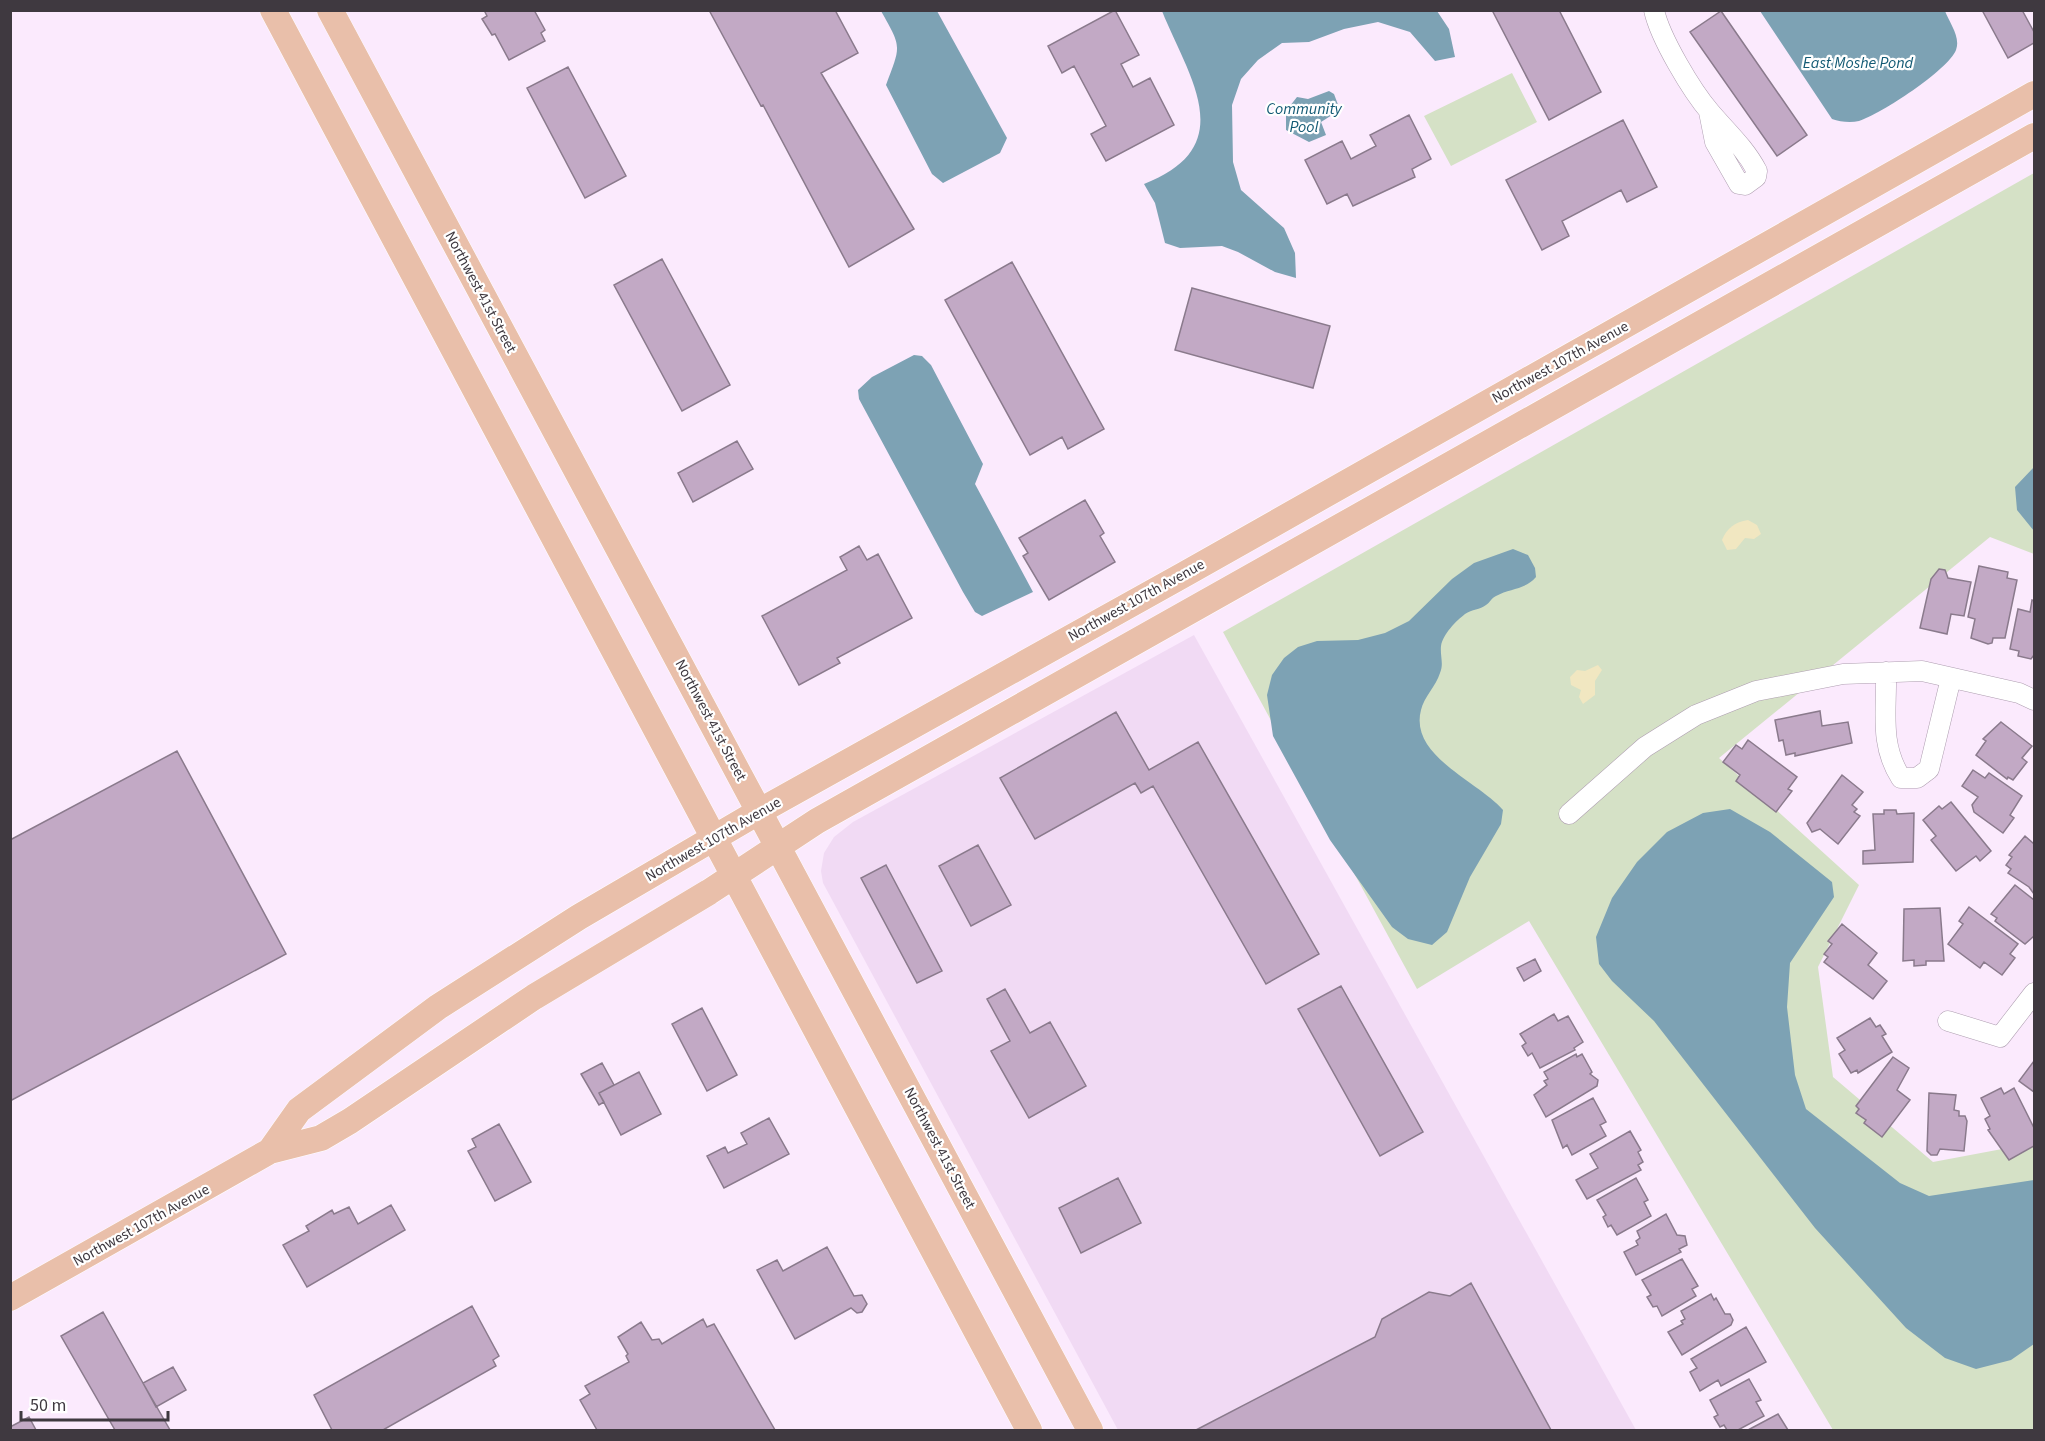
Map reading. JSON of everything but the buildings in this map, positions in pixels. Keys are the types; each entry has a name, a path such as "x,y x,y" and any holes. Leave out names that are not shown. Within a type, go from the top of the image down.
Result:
{"main road":[{"path":"273,10 1029,1431"},
{"name":"Northwest 41st Street","path":"330,10 780,846 1090,1431"},
{"name":"Northwest 107th Avenue","path":"270,1151 298,1110 434,1010 532,945 760,811 1185,574 2034,94"},
{"name":"Northwest 107th Avenue","path":"10,1298 270,1151 321,1138 551,986 735,876 817,821 2034,136"}],"street":[{"path":"1654,10 1670,50 1709,112"},
{"path":"1569,814 1645,747 1696,715 1756,691 1843,674 1922,671 2019,693 2034,700"},
{"path":"1887,672 1885,732 1890,761 1901,778 1917,778 1929,769 1952,678"},
{"path":"1948,1021 2000,1037 2034,993"}],"shaded area":[{"path":"1194,635 1636,1430 1118,1430 823,883 821,871 824,853 834,837 853,822"}],"green space":[{"path":"1512,73 1537,122 1451,166 1424,116"},
{"path":"2034,173 2034,554 1990,537 1719,758 1859,885 1818,967 1833,1077 1933,1162 2034,1143 2034,1430 1833,1430 1529,921 1417,989 1223,632"}],"sand":[{"path":"1748,520 1757,525 1761,534 1754,539 1745,538 1736,549 1727,550 1722,540 1726,532 1735,524"},
{"path":"1598,665 1602,670 1595,681 1595,695 1583,704 1579,697 1581,690 1571,685 1570,677 1577,670 1585,671"}],"water":[{"path":"881,11 937,11 1007,138 1000,153 943,183 932,174 886,85 897,54 897,47 893,33"},
{"path":"1162,11 1437,11 1449,29 1455,57 1435,61 1410,32 1378,22 1344,29 1309,42 1282,43 1258,60 1241,79 1232,105 1233,162 1241,190 1284,228 1295,253 1296,278 1275,272 1222,246 1180,248 1165,243 1155,203 1144,184 1174,168 1192,150 1200,130 1200,108 1194,84"},
{"name":"East Moshe Pond","path":"1760,11 1945,11 1956,35 1957,45 1950,59 1941,69 1897,101 1859,121 1842,121 1832,119"},
{"name":"Community Pool","path":"1329,91 1334,94 1340,110 1321,122 1326,135 1309,142 1286,130 1286,111 1297,97 1308,99"},
{"path":"914,355 922,356 931,365 983,464 975,484 1033,592 982,616 975,612 963,592 859,399 858,390 872,377"},
{"path":"2034,467 2034,531 2017,510 2015,487"},
{"path":"1513,549 1528,555 1535,568 1536,577 1522,587 1494,597 1484,607 1468,612 1450,628 1441,646 1440,673 1421,710 1420,726 1425,741 1435,754 1503,810 1501,824 1470,877 1447,932 1432,945 1408,939 1392,927 1330,840 1273,736 1267,695 1272,675 1284,658 1298,647 1317,641 1358,640 1385,633 1409,621 1452,579 1474,563"},
{"path":"1730,809 1770,832 1832,882 1834,897 1790,963 1787,1007 1795,1075 1806,1109 1900,1183 1929,1196 2034,1180 2034,1344 2011,1360 1976,1369 1945,1358 1906,1328 1815,1228 1654,1021 1612,981 1599,964 1596,937 1612,898 1637,862 1667,832 1703,813"}]}
